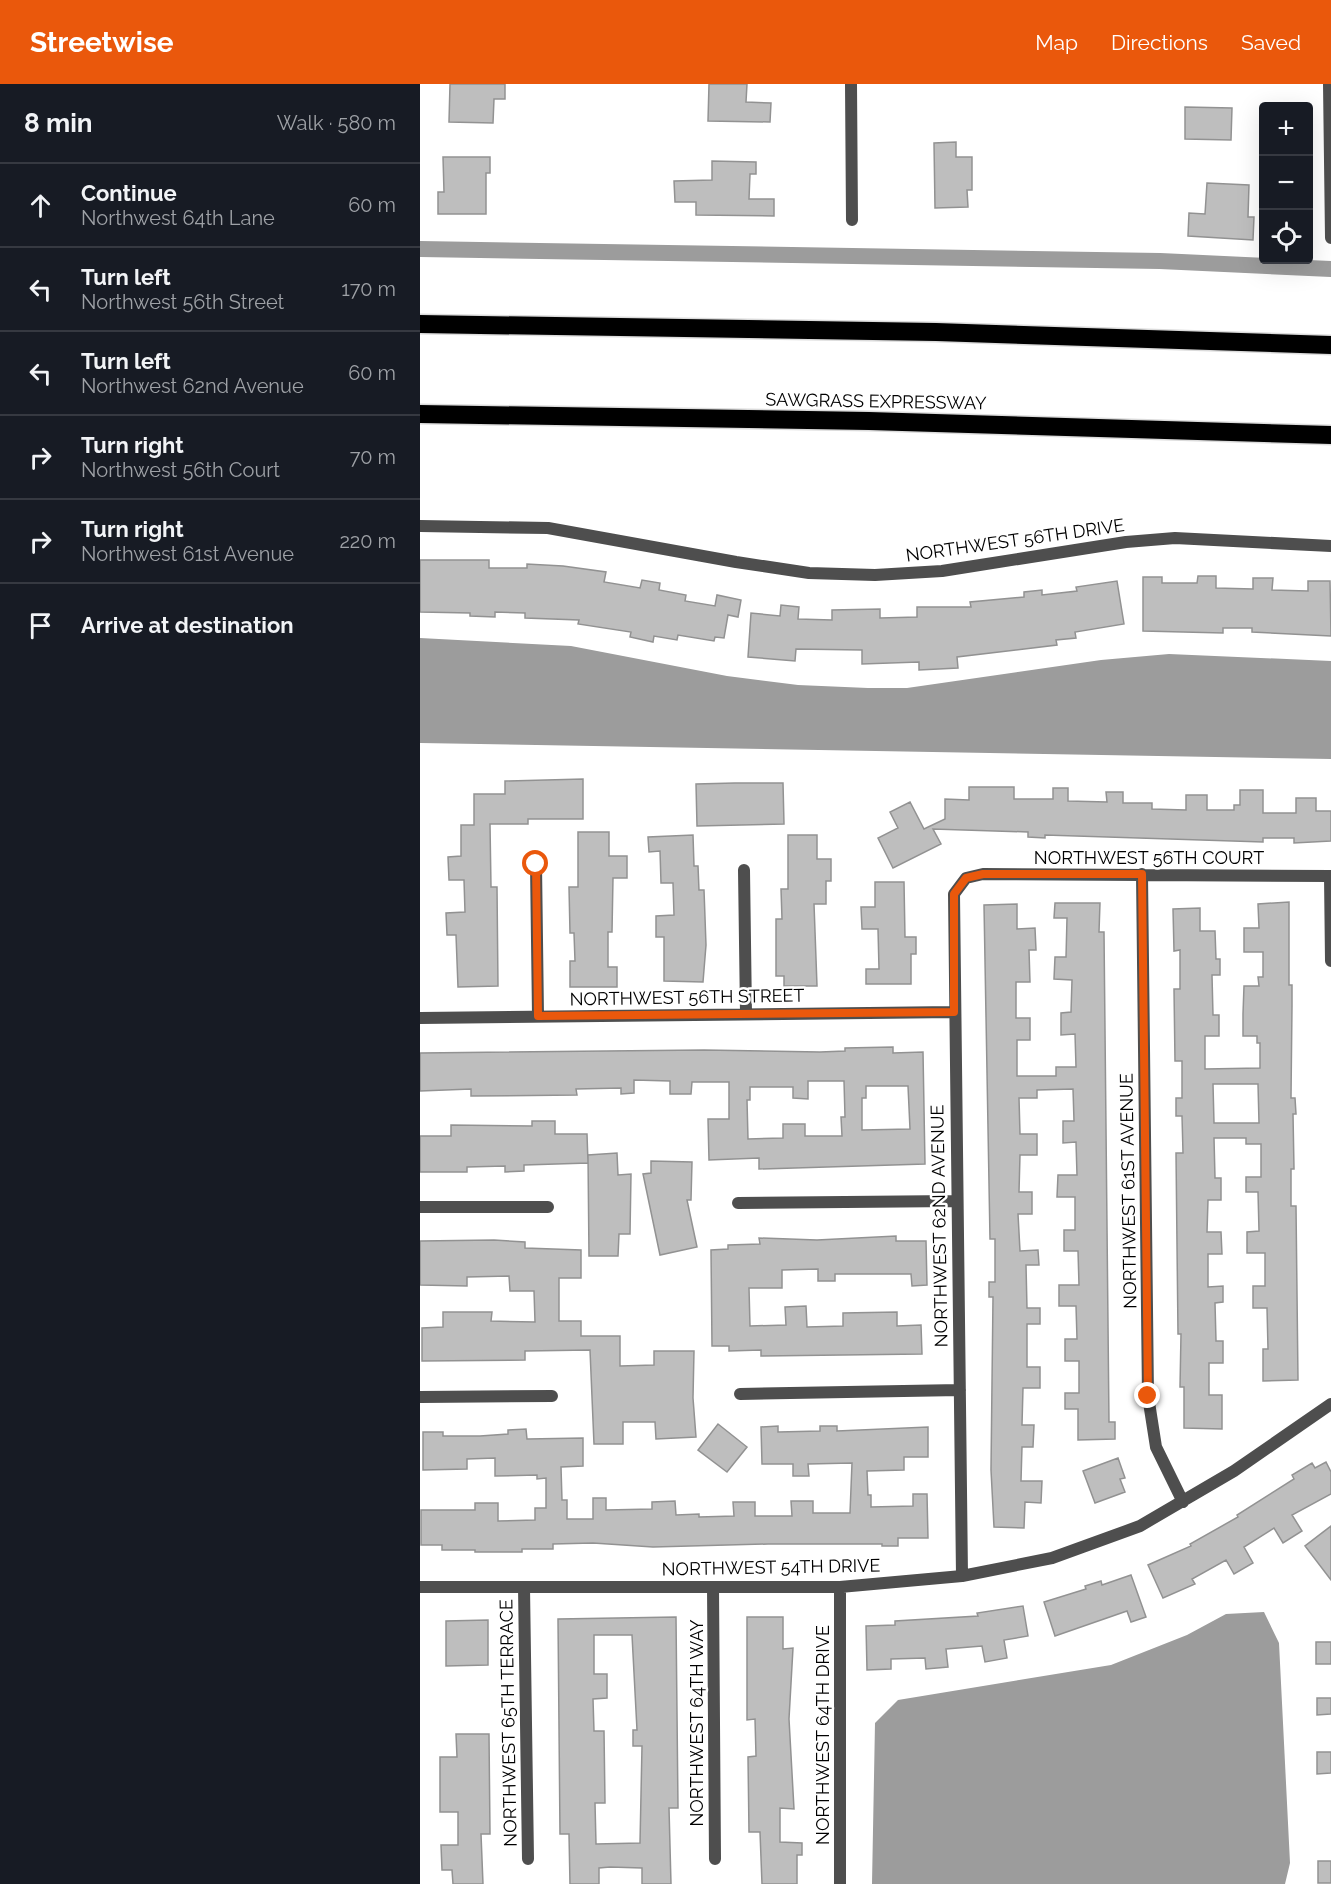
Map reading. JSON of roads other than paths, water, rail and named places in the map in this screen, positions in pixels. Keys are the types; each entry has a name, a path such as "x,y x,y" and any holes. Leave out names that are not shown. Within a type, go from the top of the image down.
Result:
{"highway":[{"path":"420,324 969,333 1331,345"},
{"name":"SAWGRASS EXPRESSWAY","path":"420,414 892,422 1331,435"}],"street":[{"path":"851,84 852,220"},
{"path":"1329,84 1331,238"},
{"name":"NORTHWEST 56TH DRIVE","path":"420,526 548,528 809,573 875,575 942,571 1126,542 1175,538 1331,546"},
{"path":"536,864 538,1016"},
{"path":"744,870 746,1014"},
{"name":"NORTHWEST 56TH COURT","path":"966,878 983,874 1330,876"},
{"name":"NORTHWEST 61ST AVENUE","path":"1142,874 1148,1396 1156,1447 1183,1502"},
{"path":"1330,876 1331,961"},
{"name":"NORTHWEST 62ND AVENUE","path":"962,1576 954,894 966,878"},
{"name":"NORTHWEST 56TH STREET","path":"420,1018 954,1012"},
{"path":"738,1203 956,1201"},
{"path":"420,1207 548,1207"},
{"path":"740,1394 960,1390"},
{"path":"420,1397 552,1396"},
{"name":"NORTHWEST 54TH DRIVE","path":"420,1587 840,1587 962,1576 1052,1558 1140,1526 1234,1471 1331,1404"},
{"name":"NORTHWEST 65TH TERRACE","path":"524,1587 528,1859"},
{"name":"NORTHWEST 64TH WAY","path":"713,1587 716,1859"},
{"name":"NORTHWEST 64TH DRIVE","path":"840,1587 840,1884"}],"waterway":[{"path":"420,249 1160,261 1331,269"}]}
